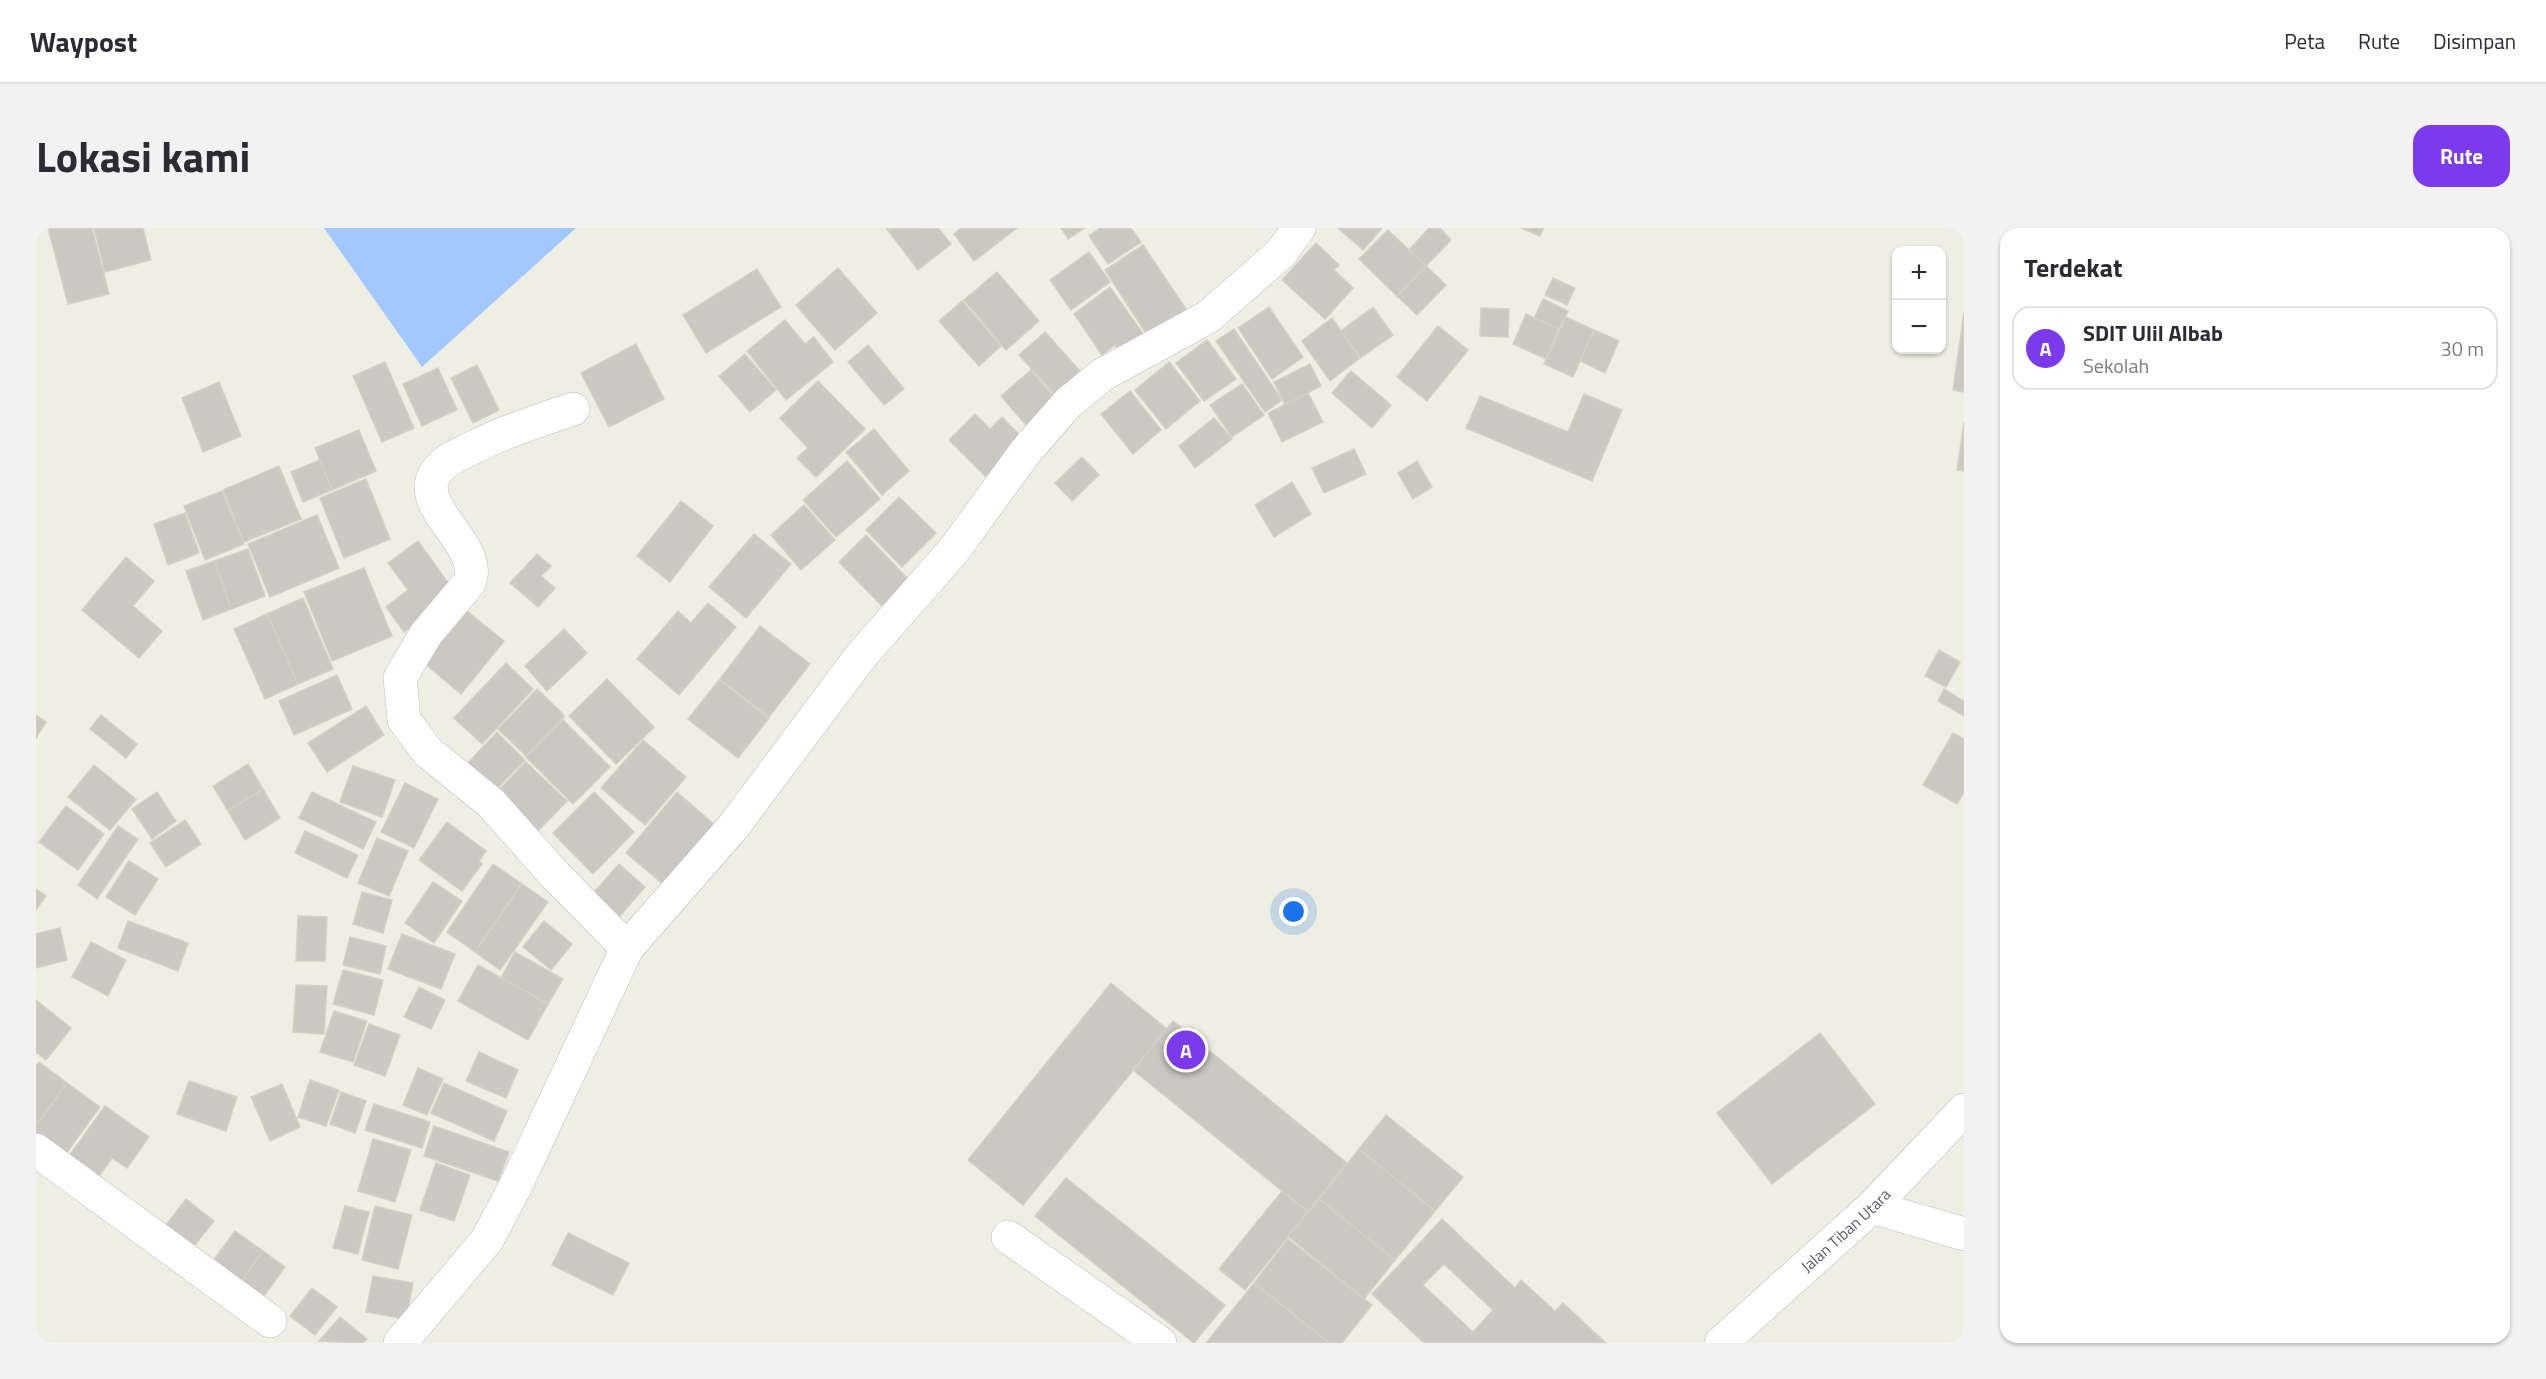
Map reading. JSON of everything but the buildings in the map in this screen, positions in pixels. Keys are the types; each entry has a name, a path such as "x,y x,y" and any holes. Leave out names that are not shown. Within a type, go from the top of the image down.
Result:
{"street":[{"path":"400,1343 487,1240 517,1183 627,948 733,827 861,656 954,550 1026,451 1068,403 1102,375 1208,317 1281,253 1299,228"},
{"path":"573,409 496,436 445,462 432,480 430,497 470,558 473,575 412,655 400,678 400,700 404,720 428,752 491,803 555,875 627,948"},
{"name":"Jalan Tiban Utara","path":"1721,1343 1872,1207 1964,1110"},
{"path":"36,1150 270,1321"},
{"path":"1872,1207 1964,1234"},
{"path":"1008,1238 1160,1343"}],"water":[{"path":"324,228 576,228 422,367"}],"place":[{"name":"SDIT Ulil Albab","path":"1186,1050"}]}
